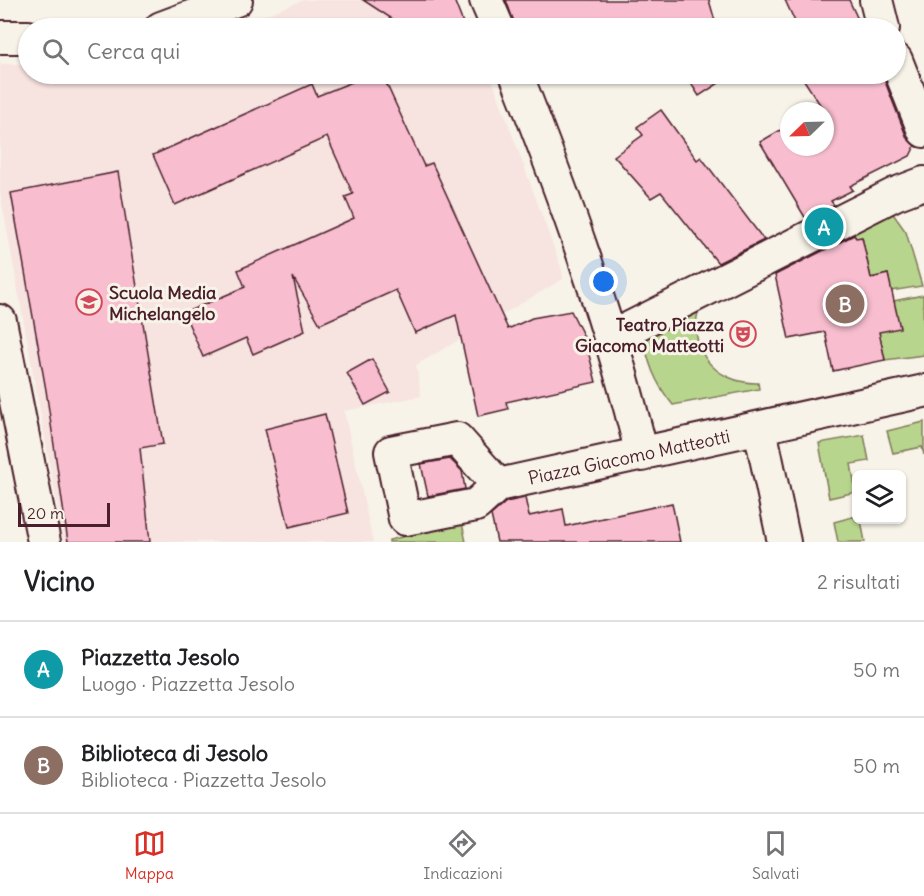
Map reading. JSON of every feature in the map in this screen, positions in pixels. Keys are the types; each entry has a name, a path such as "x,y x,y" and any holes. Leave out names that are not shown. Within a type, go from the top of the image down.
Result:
{"street":[{"path":"188,18 236,0"},
{"path":"486,0 494,18"},
{"path":"876,0 880,18"},
{"path":"0,37 18,37"},
{"path":"520,84 568,205 610,338 642,455"},
{"path":"906,84 924,130"},
{"path":"610,338 895,194 924,183"},
{"path":"0,321 44,542"},
{"name":"Piazza Giacomo Matteotti","path":"498,485 924,391"},
{"path":"760,429 784,542"}],"shaded area":[{"path":"304,0 366,0 392,18 258,18"},
{"path":"0,64 18,64 18,84 494,84 562,270 563,279 416,365 421,396 344,411 373,542 64,542 0,192"}],"green space":[{"path":"889,208 906,232 922,286 891,291 888,274 871,278 862,237 806,249"},
{"path":"923,295 924,355 885,360 879,332 894,301"},
{"path":"700,306 696,321 697,336 700,349 707,361 729,377 743,382 758,383 759,389 673,405 653,371 642,333"},
{"path":"924,422 924,455 922,447 893,453 887,431"},
{"path":"864,435 869,461 851,464 852,493 829,498 819,443"},
{"path":"852,517 852,524 862,524 865,542 838,542 834,522"},
{"path":"462,523 466,542 389,542 389,540"}],"building":[{"path":"363,0 454,0 461,18 391,18"},
{"path":"506,0 709,0 714,18 512,18"},
{"path":"785,0 849,0 857,18 793,18"},
{"path":"312,84 317,96 347,84 387,84 424,166 432,163 508,329 532,318 571,311 585,339 596,382 506,402 508,409 478,416 456,315 415,333 396,290 320,324 293,277 305,331 253,354 246,338 203,357 184,313 245,287 238,270 354,218 345,197 353,194 327,137 175,205 153,155"},
{"path":"691,84 718,84 699,96"},
{"path":"807,84 886,84 907,138 915,146 910,156 850,186 853,190 831,201 834,205 806,219 760,142 780,130 780,156 834,156 834,102 818,102"},
{"path":"661,110 697,160 701,157 764,240 718,263 661,192 651,198 614,156 643,135 637,127"},
{"path":"118,172 163,444 140,448 150,542 68,542 46,390 11,193"},
{"path":"854,235 856,238 862,237 871,278 888,274 900,328 879,332 885,360 833,371 825,332 789,339 775,275"},
{"path":"372,359 390,392 365,405 347,373"},
{"path":"325,414 348,513 289,527 265,429"},
{"path":"450,459 462,471 465,489 428,496 421,464"},
{"path":"525,498 529,516 563,509 566,526 672,503 680,542 497,542 491,515 506,502"}],"place":[{"name":"Piazzetta Jesolo","path":"824,227"},
{"name":"Scuola Media Michelangelo","path":"89,302"},
{"name":"Biblioteca di Jesolo","path":"845,304"},
{"name":"Teatro Piazza Giacomo Matteotti","path":"743,334"}]}
